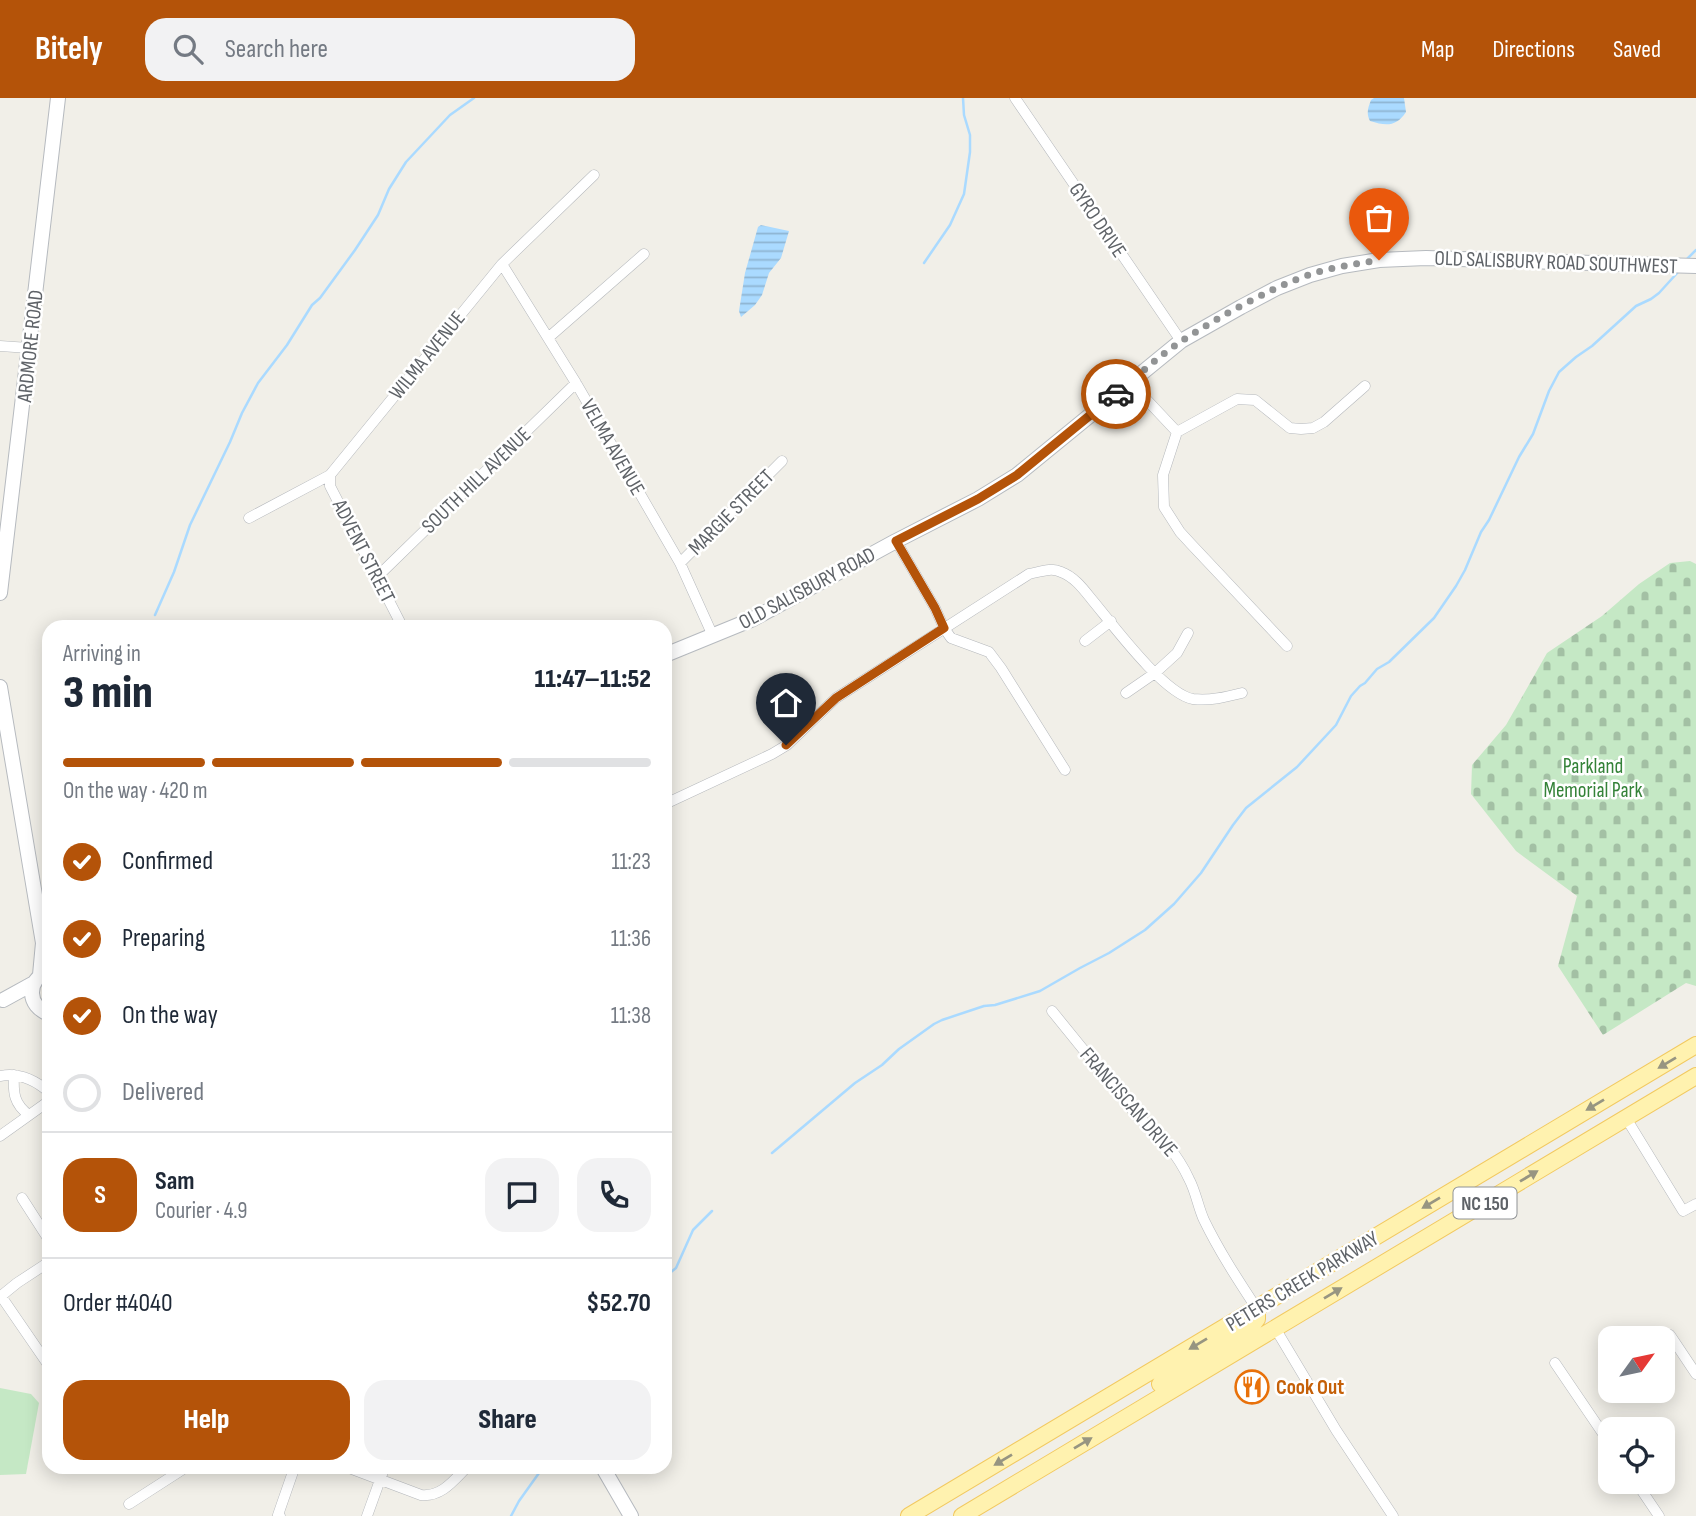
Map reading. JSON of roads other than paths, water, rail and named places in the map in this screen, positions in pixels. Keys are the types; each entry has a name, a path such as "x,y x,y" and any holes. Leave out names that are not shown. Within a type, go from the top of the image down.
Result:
{"main road":[{"name":"ARDMORE ROAD","path":"0,593 6,500 29,348 58,98"},
{"name":"OLD SALISBURY ROAD SOUTHWEST","path":"1181,341 1277,288 1342,266 1379,260 1426,258 1696,266"},
{"name":"OLD SALISBURY ROAD","path":"672,652 753,619 978,499 1017,475 1181,341"},
{"path":"0,687 2,715 42,929"},
{"path":"2,1000 41,976"},
{"path":"41,976 32,989 34,1003 42,1010"},
{"path":"2,1000 34,1003"},
{"name":"PETERS CREEK PARKWAY","path":"909,1516 1696,1045"},
{"name":"PETERS CREEK PARKWAY","path":"962,1516 1696,1076"},
{"path":"1275,1328 1268,1320 1269,1313 1361,1254 1367,1241"},
{"path":"1128,1416 1136,1402 1151,1391 1251,1326 1257,1319 1257,1309"},
{"path":"607,1474 631,1516"}],"street":[{"name":"GYRO DRIVE","path":"1015,98 1181,341"},
{"name":"WILMA AVENUE","path":"249,519 330,475 502,264 594,175"},
{"path":"548,338 644,254"},
{"name":"VELMA AVENUE","path":"502,264 576,383 680,563 713,636"},
{"path":"0,346 29,348"},
{"path":"1130,382 1177,432"},
{"name":"SOUTH HILL AVENUE","path":"377,577 576,383"},
{"path":"1287,646 1180,532 1164,507 1163,475 1177,432 1237,399 1255,400 1290,428 1313,428 1324,422 1365,386"},
{"name":"MARGIE STREET","path":"680,563 782,461"},
{"name":"ADVENT STREET","path":"330,475 330,486 399,620"},
{"path":"896,541 951,638 989,652 1065,770"},
{"path":"672,801 772,754 786,745 836,698 1030,574 1050,569 1062,572 1079,584 1170,688 1192,699 1214,699 1242,694"},
{"path":"1085,641 1111,621"},
{"path":"1126,694 1177,653 1188,633"},
{"name":"FRANCISCAN DRIVE","path":"1052,1011 1138,1117 1172,1148 1190,1180 1207,1225 1257,1309"},
{"path":"14,1075 15,1099 21,1110 29,1115"},
{"path":"0,1076 19,1075 42,1087"},
{"path":"0,1136 42,1106"},
{"path":"1626,1118 1683,1211 1696,1204"},
{"path":"22,1198 42,1229"},
{"path":"42,1267 1,1296 42,1356"},
{"path":"1275,1328 1336,1430 1393,1516"},
{"path":"1675,1342 1696,1374"},
{"path":"1555,1363 1598,1426"},
{"path":"129,1504 176,1474"},
{"path":"280,1516 278,1515 292,1474"},
{"path":"365,1474 430,1496 443,1490 460,1474"},
{"path":"367,1516 382,1474"},
{"path":"1644,1494 1659,1516"}],"water":[{"path":"1374,98 1404,98 1406,112 1390,124 1370,121 1368,110"},
{"path":"761,225 789,231 781,258 769,273 762,295 741,317 739,311 745,273 758,227"}],"waterway":[{"path":"155,615 174,572 190,525 258,383 287,345 312,305 355,250 378,215 389,189 406,162 450,115 474,98"},
{"path":"924,263 950,225 964,194 970,135 964,115 963,98"},
{"path":"1686,260 1696,250"},
{"path":"772,1153 855,1083 934,1024 984,1006 1040,991 1145,930 1174,904 1201,873 1246,808 1297,767 1336,725 1351,696 1360,686 1434,618 1465,570 1481,532 1533,434 1559,372 1636,306 1659,293 1679,271"},
{"path":"672,1271 676,1268 693,1230 712,1211"},
{"path":"511,1516 538,1474"}],"place":[{"name":"Cook Out","path":"1252,1387"}],"park label":[{"name":"Parkland Memorial Park","path":"1593,778"}]}
